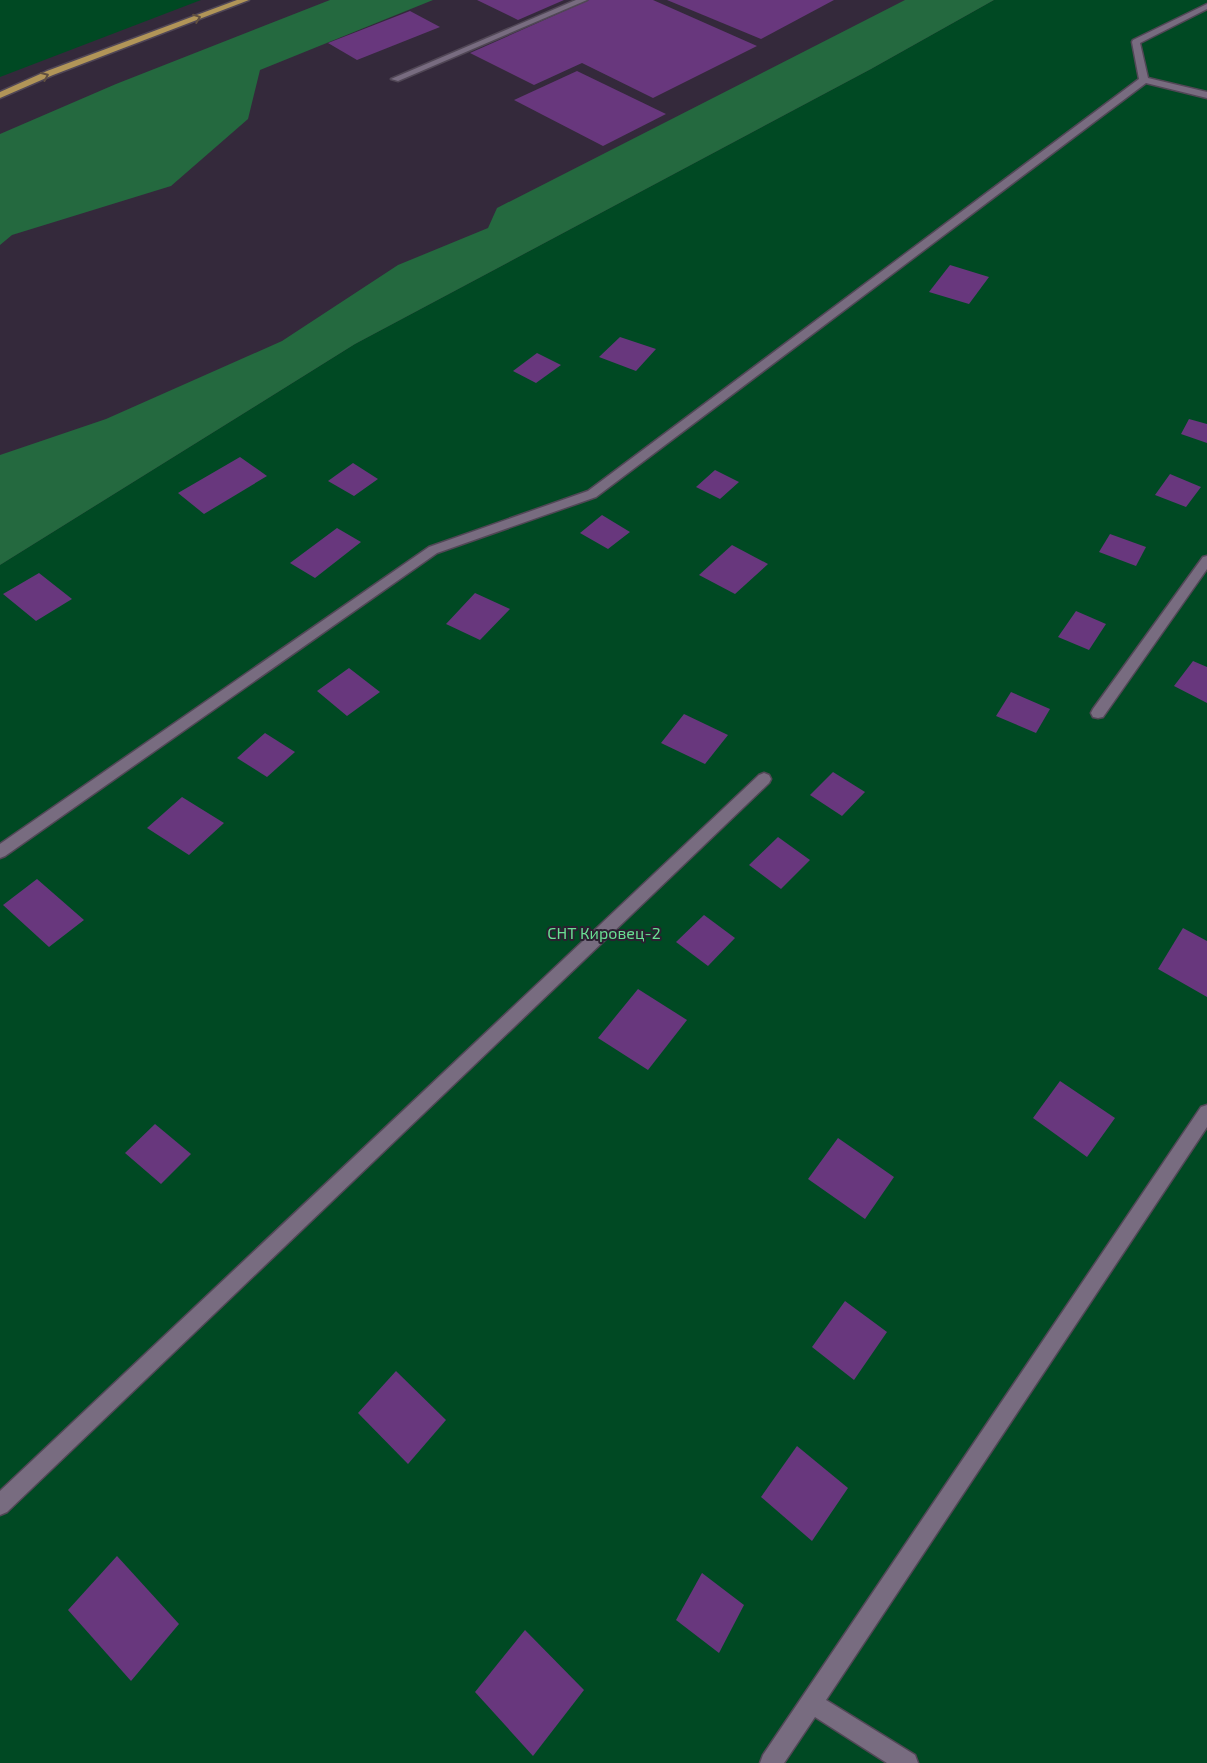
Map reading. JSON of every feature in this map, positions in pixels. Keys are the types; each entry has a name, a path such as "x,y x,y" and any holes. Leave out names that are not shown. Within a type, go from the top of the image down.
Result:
{"main road":[{"path":"0,95 50,73 245,0"}],"street":[{"path":"395,79 583,0"},
{"path":"1144,80 1136,42 1207,6"},
{"path":"1144,80 1207,95"},
{"path":"0,852 433,550 592,494 1144,80"},
{"path":"1098,713 1207,560"},
{"path":"0,1505 764,779"},
{"path":"771,1763 1207,1113"},
{"path":"812,1703 907,1763"}],"green space":[{"path":"0,0 201,0 0,77"},
{"path":"330,0 433,0 260,70 248,119 171,186 12,235 0,245 0,134 116,84"},
{"path":"905,0 994,0 871,69 355,344 0,565 0,455 106,419 282,341 398,265 488,228 497,208"},
{"name":"СНТ Кировец-2","path":"994,0 1207,0 1207,1763 0,1763 0,565 355,344 871,69"}],"building":[{"path":"477,0 564,0 518,20"},
{"path":"589,0 653,0 757,46 653,98 582,63 534,85 470,53"},
{"path":"667,0 834,0 761,39"},
{"path":"410,11 440,27 357,60 328,43"},
{"path":"577,71 666,114 603,146 514,100"},
{"path":"950,265 989,277 969,304 929,292"},
{"path":"620,337 656,349 636,371 599,357"},
{"path":"537,353 561,365 536,383 513,371"},
{"path":"1189,419 1207,424 1207,443 1181,434"},
{"path":"240,457 267,476 204,514 178,493"},
{"path":"353,463 378,479 354,496 328,481"},
{"path":"715,470 739,482 720,499 696,487"},
{"path":"1170,474 1201,487 1186,507 1155,495"},
{"path":"602,515 630,532 608,549 580,533"},
{"path":"337,528 361,542 315,578 290,563"},
{"path":"1110,534 1146,547 1136,566 1099,552"},
{"path":"732,545 768,564 735,594 699,575"},
{"path":"39,573 72,599 36,621 3,594"},
{"path":"475,593 510,609 480,640 446,624"},
{"path":"1076,611 1106,624 1089,650 1058,637"},
{"path":"1193,661 1207,667 1207,703 1174,686"},
{"path":"349,668 380,692 347,716 317,691"},
{"path":"1011,692 1050,709 1036,733 996,716"},
{"path":"684,714 728,735 705,764 661,743"},
{"path":"265,733 295,752 267,777 237,758"},
{"path":"833,772 865,792 842,816 810,795"},
{"path":"182,797 224,823 189,855 147,828"},
{"path":"778,837 810,860 781,889 749,865"},
{"path":"37,879 84,920 49,947 3,905"},
{"path":"704,915 735,938 708,966 676,942"},
{"path":"1183,928 1207,941 1207,997 1158,969"},
{"path":"638,989 687,1020 648,1070 598,1038"},
{"path":"1060,1081 1115,1118 1087,1157 1033,1118"},
{"path":"155,1124 191,1154 161,1184 125,1153"},
{"path":"838,1138 894,1177 865,1219 808,1179"},
{"path":"845,1301 887,1332 854,1380 812,1347"},
{"path":"396,1371 446,1420 408,1464 358,1413"},
{"path":"797,1446 848,1488 812,1541 761,1497"},
{"path":"117,1556 179,1624 131,1681 68,1610"},
{"path":"702,1573 744,1605 719,1653 676,1620"},
{"path":"525,1630 584,1690 533,1756 475,1692"}]}
